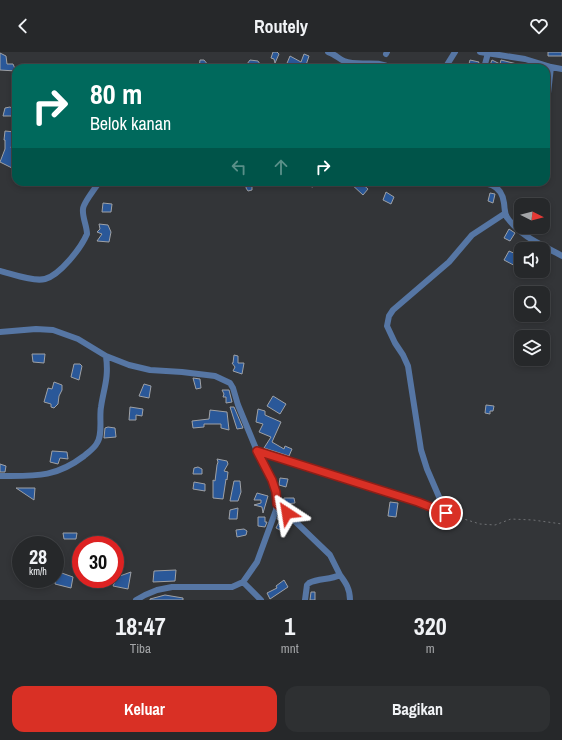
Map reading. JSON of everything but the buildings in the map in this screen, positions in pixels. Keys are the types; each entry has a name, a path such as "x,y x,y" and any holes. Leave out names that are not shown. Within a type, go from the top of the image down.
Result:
{"street":[{"path":"328,52 338,56 345,64"},
{"path":"447,64 453,52"},
{"path":"480,52 525,59 542,64"},
{"path":"485,64 488,53"},
{"path":"344,61 382,64"},
{"path":"550,82 552,67 562,69"},
{"path":"0,271 40,279 51,276 60,269 76,252 87,234 83,211 84,206 97,186"},
{"path":"494,186 502,195 504,214 517,229 529,239 562,256"},
{"path":"446,513 427,469 421,450 408,366 395,343 387,326 387,322 393,310 449,262 472,235 504,214"},
{"path":"0,332 36,329 53,330 78,339 106,356 129,365 150,370 215,376 230,383 233,388 238,405 257,451 272,480 276,492 277,504 274,518 257,562 243,582 232,587 172,587 145,594 136,600"},
{"path":"0,476 31,476 53,473 74,463 94,448 99,438 100,413 107,381 108,366 106,356"},
{"path":"257,451 418,502 446,513"},
{"path":"277,504 330,555 340,575 348,586 350,600"},
{"path":"305,600 309,582 331,579 340,575"},
{"path":"243,582 261,600"}],"path":[{"path":"446,513 480,524 494,525 511,519 562,524"}],"route":[{"path":"287,513 277,504 276,492 272,480 257,451 418,502 446,513"}]}
